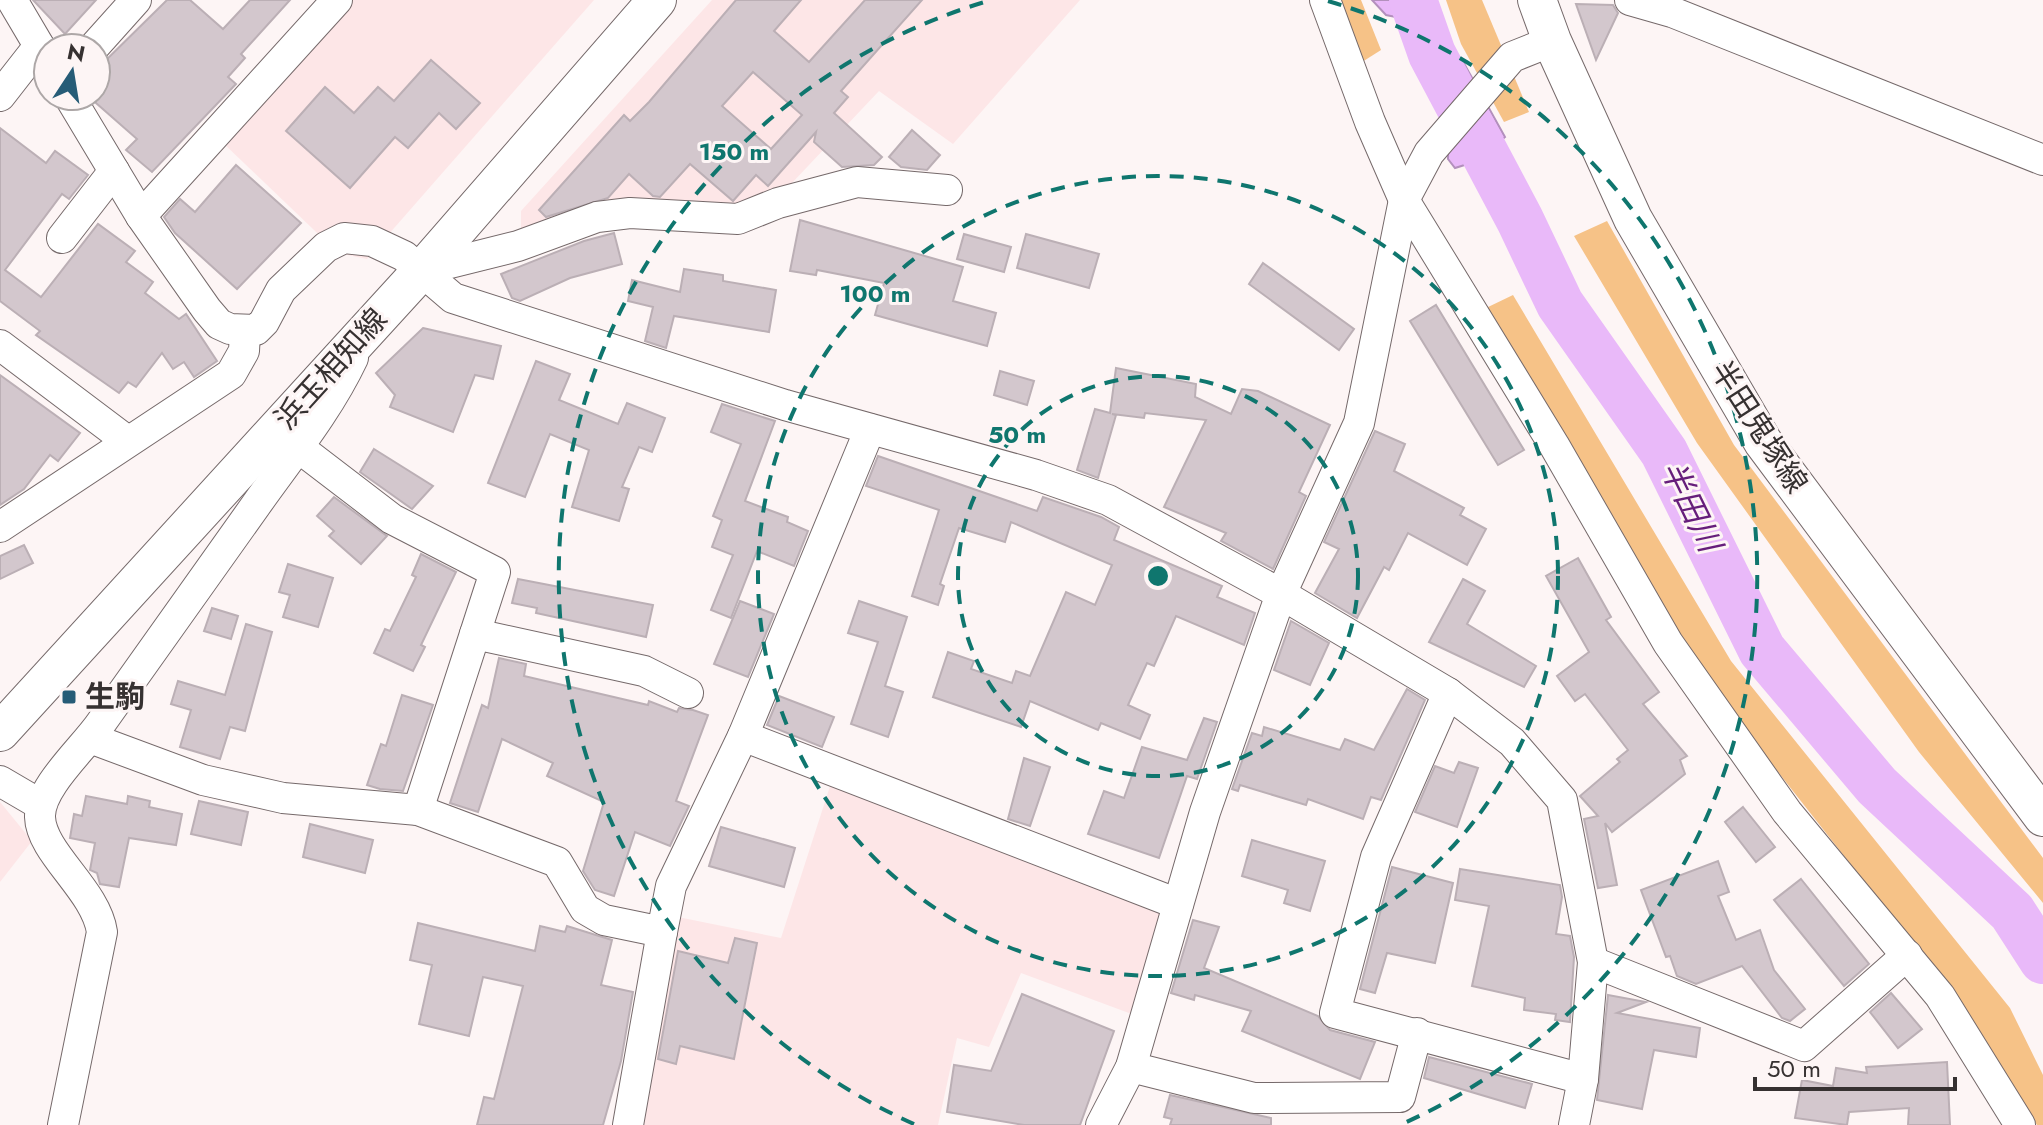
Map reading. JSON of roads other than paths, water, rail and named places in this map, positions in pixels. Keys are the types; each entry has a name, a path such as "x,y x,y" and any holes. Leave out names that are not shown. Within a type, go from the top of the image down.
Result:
{"main road":[{"name":"浜玉相知線","path":"0,732 422,270 657,0"},
{"name":"半田鬼塚線","path":"1537,0 1552,41 1633,219 1763,442 2043,817"}],"street":[{"path":"12,0 32,33"},
{"path":"107,32 136,0"},
{"path":"141,216 337,0"},
{"path":"1325,0 1404,200 1554,445 1668,643 1787,812 1940,996 2020,1125"},
{"path":"1630,0 1672,12 2043,160"},
{"path":"1101,1125 1131,1067 1205,812 1281,594 1359,423 1404,200 1429,153 1512,57 1552,41"},
{"path":"0,96 32,65"},
{"path":"79,112 141,216 219,324 245,332 256,330 264,322 281,290 326,247 344,238 372,241 404,256 453,298 785,405 1036,475 1108,500 1281,594 1448,693 1512,742 1562,800 1593,962 1583,1079 1574,1125"},
{"path":"62,238 114,171"},
{"path":"422,270 518,246 597,217 630,213 704,220 738,219 778,203 857,182 947,190"},
{"path":"63,1125 102,932 99,913 44,834 39,820 41,805 47,790 90,738 298,447 339,387 366,331"},
{"path":"0,527 126,440 231,374 244,351 245,332"},
{"path":"0,345 126,440"},
{"path":"628,1125 671,886 743,736 870,429"},
{"path":"298,447 392,519 495,572 418,810"},
{"path":"475,634 644,671 688,693"},
{"path":"1448,693 1376,857 1335,1013 1583,1079"},
{"path":"743,736 1178,904"},
{"path":"90,738 203,780 283,798 418,810 557,862 585,909 604,920 662,932"},
{"path":"0,781 41,805"},
{"path":"1593,962 1804,1046 1907,955"},
{"path":"1131,1067 1254,1098 1400,1097 1417,1033"}],"waterway":[{"name":"半田川","path":"1413,0 1432,54 1520,220 1560,304 1664,452 1762,650 1877,786 2012,912 2043,960"}],"place":[{"name":"生駒","path":"69,697"}]}
